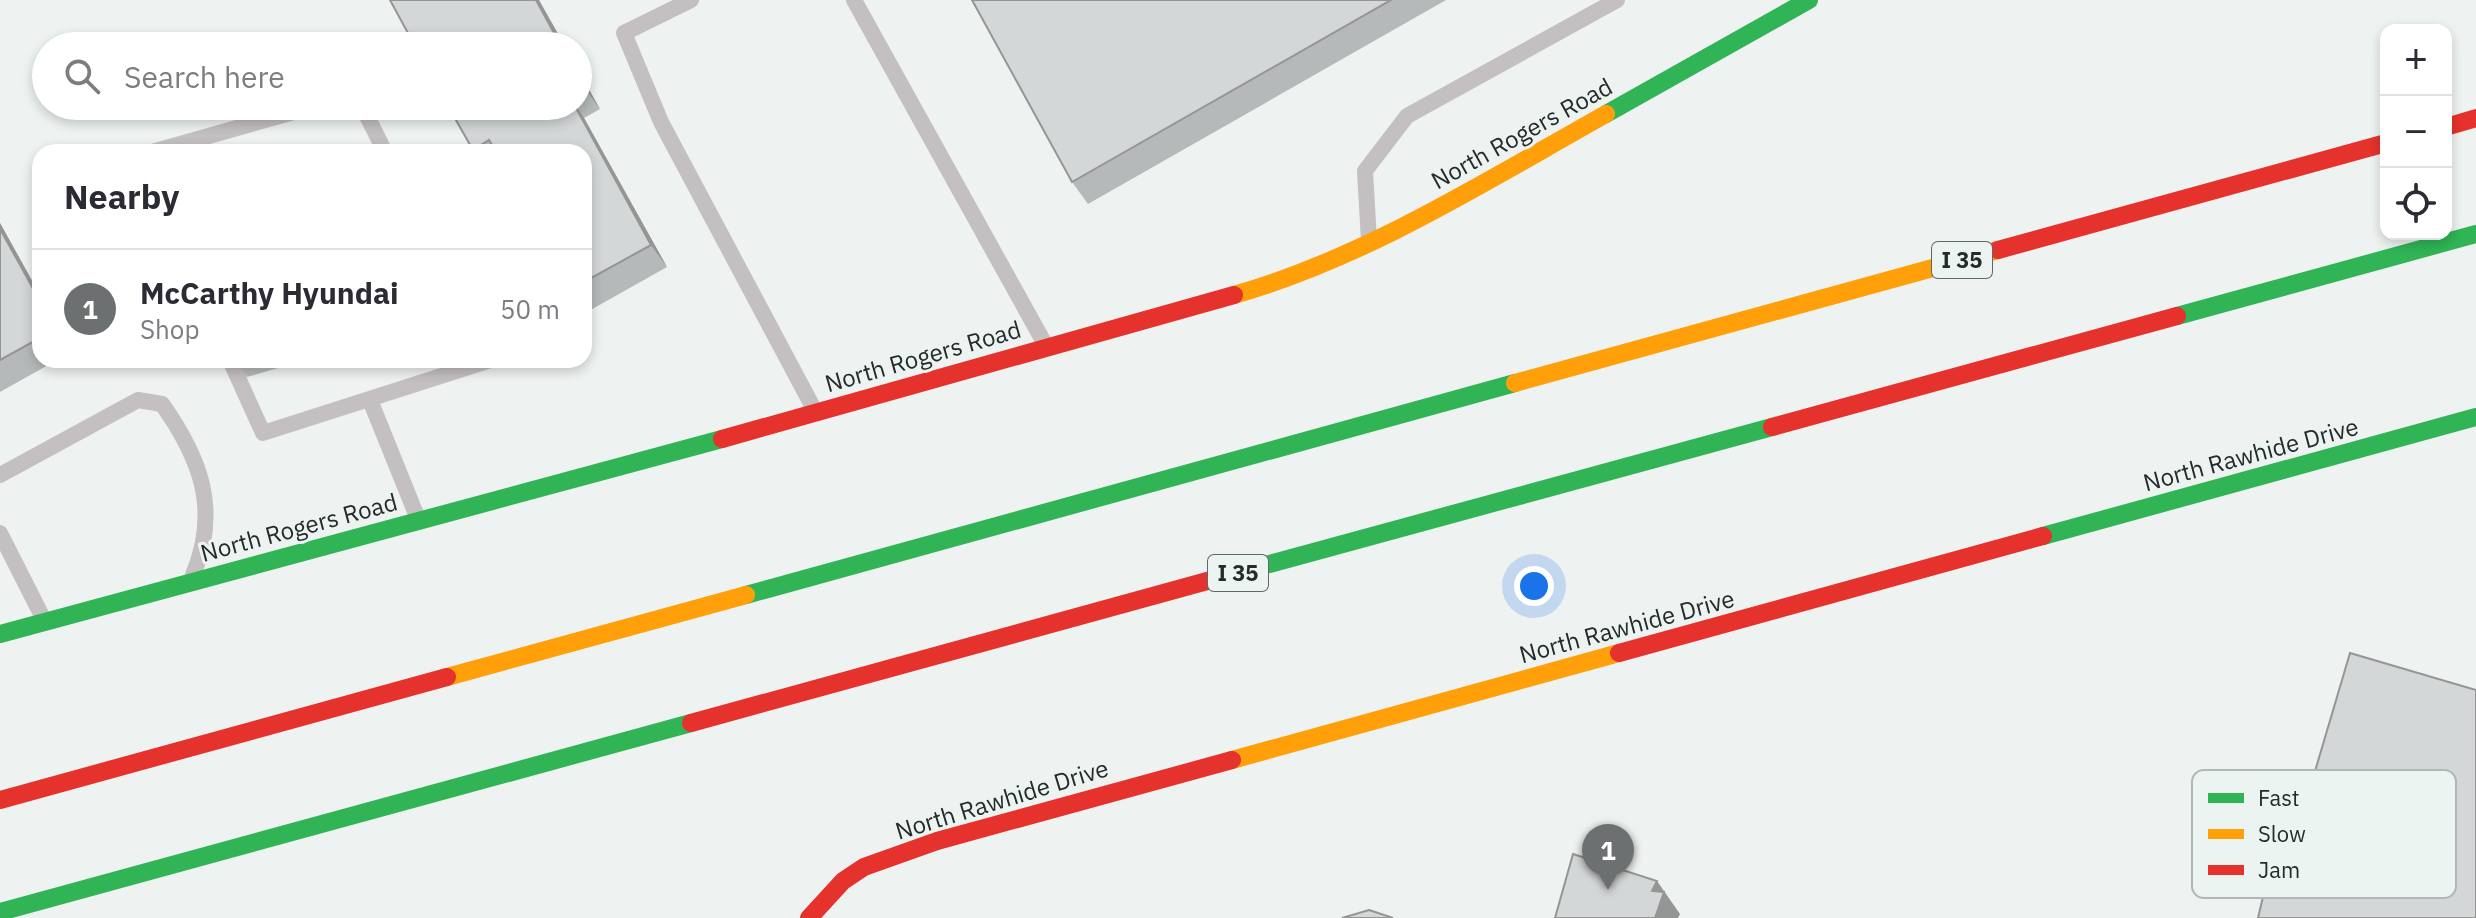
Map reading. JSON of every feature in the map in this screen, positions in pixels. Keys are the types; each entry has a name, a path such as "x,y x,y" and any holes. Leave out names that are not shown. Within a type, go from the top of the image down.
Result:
{"main road":[{"name":"North Rogers Road","path":"0,634 816,413 1268,285 1369,244 1809,0"},
{"path":"2452,125 2476,118"},
{"name":"I 35","path":"0,800 2380,145"},
{"name":"I 35","path":"0,912 2476,234"},
{"name":"North Rawhide Drive","path":"809,918 843,881 864,867 937,841 2476,417"}],"lane":[{"path":"691,0 624,33 661,122 816,413"},
{"path":"854,0 1047,347"},
{"path":"1369,244 1365,171 1407,116 1617,0"},
{"path":"180,144 265,120"},
{"path":"369,120 381,144"},
{"path":"234,368 263,433 467,368"},
{"path":"0,475 138,400 162,404 188,442 205,494 205,546 190,582"},
{"path":"370,400 419,521"},
{"path":"0,533 44,622"}],"building":[{"path":"390,0 536,0 553,32 407,32"},
{"path":"972,0 1391,0 1072,182"},
{"path":"456,120 583,120 651,245 592,278 592,144 491,144 489,140 483,144 470,144"},
{"path":"0,229 32,287 32,342 0,360"},
{"path":"2350,653 2476,690 2476,918 2258,918 2263,898 2456,898 2456,770 2315,770"},
{"path":"1573,854 1657,881 1652,891 1664,892 1655,918 1555,918"},
{"path":"1369,910 1393,918 1342,918"}],"traffic: fast":[{"path":"1606,114 1809,0"},
{"path":"2177,316 2476,234"},
{"path":"746,595 1515,383"},
{"path":"2043,536 2476,417"},
{"path":"1229,575 1772,427"},
{"path":"0,634 722,439"},
{"path":"0,912 691,723"}],"traffic: slow":[{"path":"1234,295 1283,279 1379,239 1606,114"},
{"path":"1515,383 1998,250"},
{"path":"447,677 746,595"},
{"path":"1232,760 1619,653"}],"traffic: jam":[{"path":"2452,125 2476,118"},
{"path":"1998,250 2380,145"},
{"path":"722,439 1234,295"},
{"path":"1772,427 2177,316"},
{"path":"1619,653 2043,536"},
{"path":"691,723 1229,575"},
{"path":"0,800 447,677"},
{"path":"809,918 843,881 864,867 937,841 1232,760"}],"place":[{"name":"McCarthy Hyundai","path":"1608,890"}]}
